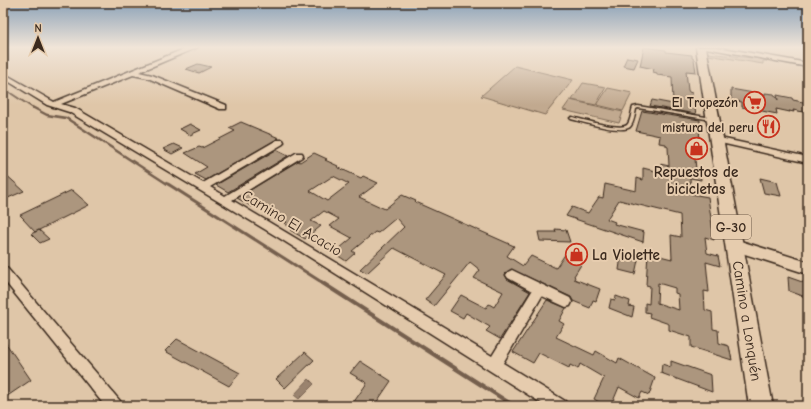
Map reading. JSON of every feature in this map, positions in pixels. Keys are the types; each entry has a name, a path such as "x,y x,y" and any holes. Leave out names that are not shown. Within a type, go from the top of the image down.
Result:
{"main road":[{"name":"Camino a Lonquén","path":"704,66 715,139 761,406"}],"street":[{"path":"55,104 149,66"},
{"path":"133,73 150,76 223,107"},
{"name":"Camino El Acacio","path":"3,75 47,102 72,110 204,187 560,406"},
{"path":"715,139 808,160"},
{"path":"204,187 280,142"},
{"path":"225,200 299,155"},
{"path":"734,245 808,268"},
{"path":"3,271 115,406"},
{"path":"512,275 566,302"},
{"path":"494,365 540,289"}],"lane":[{"path":"572,118 616,128 625,128 629,125 634,108 638,106 712,120"}],"shaded area":[{"path":"515,66 573,80 545,115 481,96"},
{"path":"583,83 606,87 596,105 572,100"},
{"path":"608,88 632,93 623,111 597,105"},
{"path":"570,100 623,112 619,123 563,110"},
{"path":"309,379 314,384 299,399 294,395"}],"building":[{"path":"193,66 211,67 199,73 186,69"},
{"path":"623,66 635,66 634,68"},
{"path":"640,66 695,66 696,72 686,71 688,90 692,93 696,114 650,106 652,100 673,104 672,77 657,75 657,73 653,72 654,69"},
{"path":"731,89 765,95 765,93 774,94 778,100 777,95 792,98 793,100 808,103 808,113 793,110 794,112 789,111 790,112 776,109 777,114 742,107 742,102 731,100"},
{"path":"642,111 700,120 699,147 694,148 696,170 700,171 701,180 690,178 691,194 708,197 714,240 705,237 707,253 718,256 720,266 706,262 709,292 704,291 705,310 712,312 713,329 718,330 719,343 729,346 732,360 691,347 691,337 669,330 669,324 649,317 650,313 645,312 645,303 649,304 650,286 646,285 648,253 672,259 671,235 681,237 680,215 619,200 607,219 615,222 614,224 644,232 643,242 566,216 572,207 588,213 599,197 603,198 605,184 636,191 637,178 643,180 643,168 659,172 660,164 669,166 668,147 666,144 659,143 660,136 636,131","holes":["658,283 675,288 675,293 678,294 679,310 657,303"]},
{"path":"241,122 279,138 206,180 195,174 207,167 185,153 199,147 202,148 235,131 229,128"},
{"path":"190,124 201,130 190,135 180,129"},
{"path":"174,144 183,148 172,154 163,149"},
{"path":"276,150 288,156 228,192 216,185"},
{"path":"314,153 327,159 325,160 338,166 337,167 361,178 363,176 378,183 359,197 385,209 402,195 514,246 507,256 523,266 531,256 556,268 570,247 587,255 574,276 574,279 600,289 596,301 593,300 590,308 573,301 571,297 511,269 505,274 507,279 530,292 500,339 486,331 490,327 466,313 463,318 450,311 461,295 486,308 489,304 494,307 503,292 474,278 480,270 470,262 434,306 425,300 446,275 394,248 367,273 360,269 404,227 396,218 378,233 375,232 352,251 355,253 346,261 334,253 352,238 330,226 339,219 324,211 311,221 321,226 305,239 290,230 292,228 285,224 287,222 255,204 252,207 237,198 298,161 300,162","holes":["333,176 349,184 327,201 310,191"]},
{"path":"3,172 24,191 8,198 3,193"},
{"path":"760,178 777,182 781,196 764,193"},
{"path":"72,190 89,205 35,232 20,215"},
{"path":"555,229 566,230 570,242 540,241 538,232 556,232"},
{"path":"39,230 49,239 40,243 31,234"},
{"path":"621,256 638,260 635,274 619,270"},
{"path":"788,277 808,284 808,298 789,291"},
{"path":"616,296 630,301 629,306 634,307 632,317 609,308 611,299 615,300"},
{"path":"547,300 566,308 559,321 564,324 556,337 594,355 596,351 617,363 619,358 655,378 649,395 642,392 639,398 619,387 611,406 606,406 594,399 604,378 580,364 578,369 570,365 569,368 539,353 533,363 513,352"},
{"path":"3,339 31,380 3,399"},
{"path":"177,339 240,373 229,386 165,351"},
{"path":"305,352 314,360 285,388 276,379"},
{"path":"360,361 391,381 374,406 351,406 367,383 350,373"},
{"path":"671,361 711,375 712,392 661,373 662,364 671,367"}],"waterway":[{"path":"3,88 33,108"},
{"path":"32,107 47,115 66,118 169,185"},
{"path":"168,184 323,283"},
{"path":"321,282 514,406"}],"place":[{"name":"El Tropezón","path":"754,102"},
{"name":"mistura del peru","path":"769,127"},
{"name":"Repuestos de bicicletas","path":"696,149"},
{"name":"La Violette","path":"576,255"}]}
